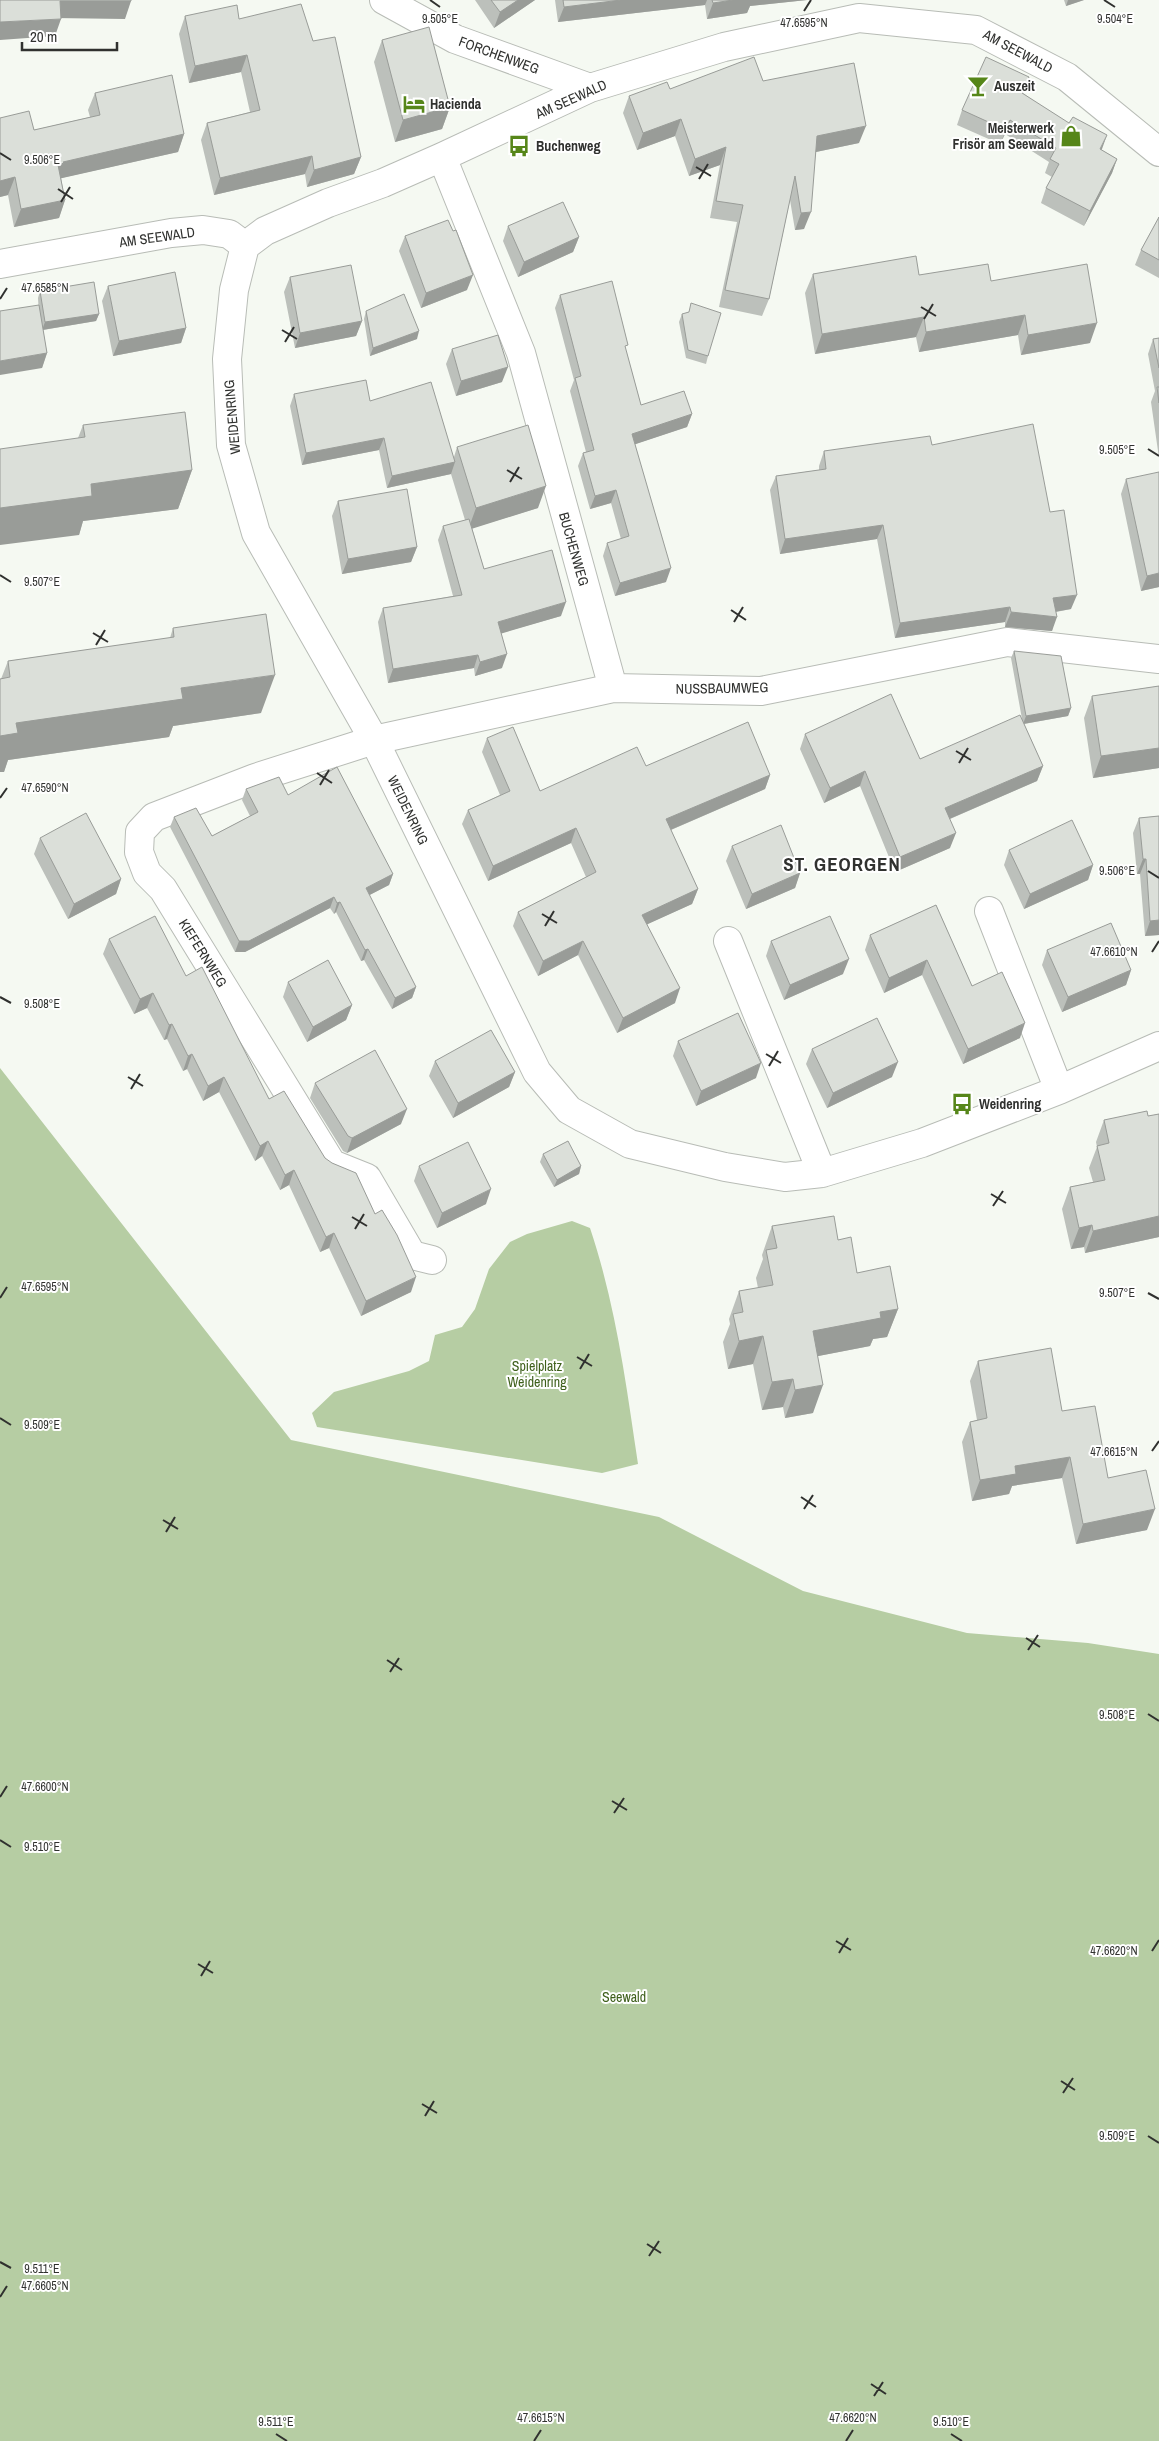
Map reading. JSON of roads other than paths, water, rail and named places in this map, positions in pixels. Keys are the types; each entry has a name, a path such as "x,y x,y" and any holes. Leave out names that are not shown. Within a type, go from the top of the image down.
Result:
{"street":[{"name":"FORCHENWEG","path":"384,0 455,38 590,88"},
{"name":"AM SEEWALD","path":"0,264 171,233 203,230 229,234 245,246 265,232 328,202 383,183 590,88 856,9 976,30 1067,77 1159,152"},
{"name":"BUCHENWEG","path":"442,157 521,353 613,688"},
{"name":"WEIDENRING","path":"245,246 234,290 227,360 231,445 256,533 374,740 537,1072 569,1110 630,1144 725,1167 785,1177 822,1173 922,1143 1059,1090 1159,1046"},
{"name":"NUSSBAUMWEG","path":"374,740 613,688 761,691 1007,642 1159,659"},
{"name":"KIEFERNWEG","path":"374,740 255,778 154,817 140,832 139,852 147,873 163,889 332,1164 367,1178 412,1255 432,1260"},
{"path":"989,911 1059,1090"},
{"path":"728,941 822,1173"}],"place":[{"name":"Auszeit","path":"978,86"},
{"name":"Hacienda","path":"414,104"},
{"name":"Meisterwerk Frisör am Seewald","path":"1071,136"},
{"name":"Buchenweg","path":"519,146"},
{"name":"Weidenring","path":"962,1104"}],"district":[{"name":"ST. GEORGEN","path":"842,864"}],"park label":[{"name":"Spielplatz Weidenring","path":"537,1374"},
{"name":"Seewald","path":"624,1997"}]}
